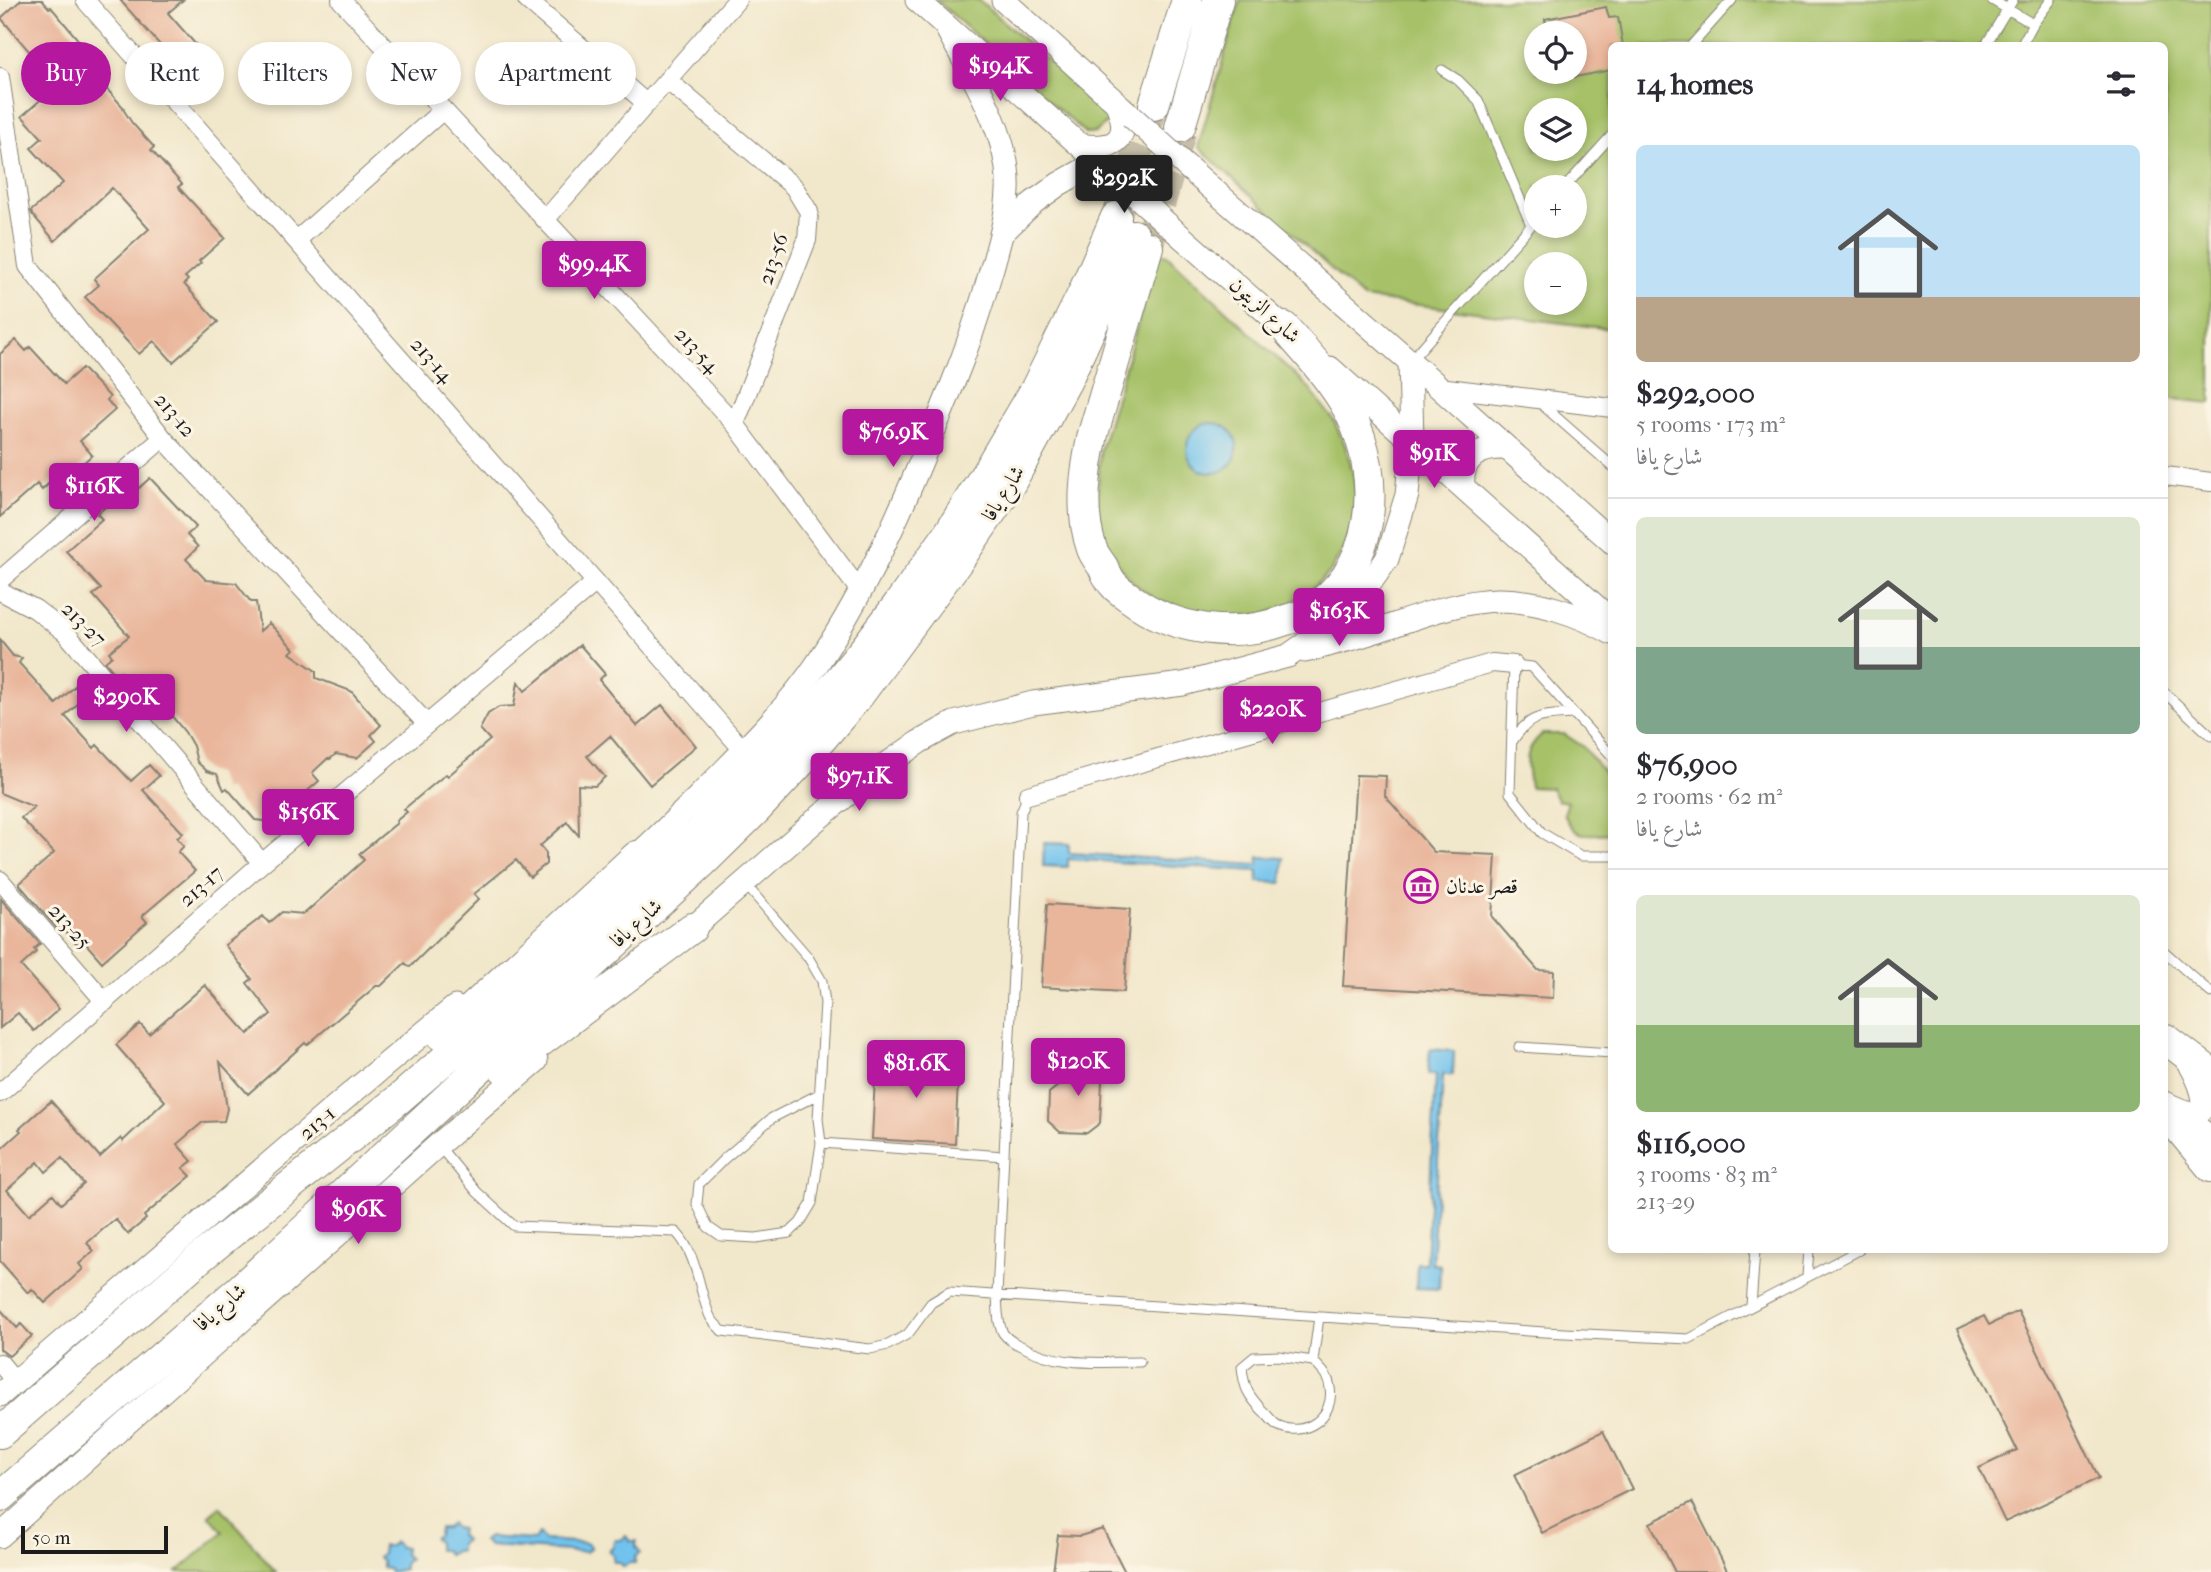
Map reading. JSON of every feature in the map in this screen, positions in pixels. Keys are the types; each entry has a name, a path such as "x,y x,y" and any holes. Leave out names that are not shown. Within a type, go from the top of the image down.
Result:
{"highway":[{"path":"1134,108 1186,0"},
{"path":"1182,123 1218,0"},
{"path":"1133,233 1086,464 1084,509 1092,550 1114,586 1141,607 1170,621 1198,628 1231,631 1269,627 1305,614 1332,593 1350,568 1364,540 1371,503 1364,450 1348,410 1317,365 1284,327"},
{"name":"شارع يافا","path":"0,1433 201,1257 400,1098 604,921 699,833 802,725 893,611 947,536 1035,390 1082,295 1133,233"},
{"name":"شارع يافا","path":"0,1497 240,1289 702,863 757,809 851,704 961,557 1009,486 1067,380 1133,233"},
{"path":"201,1257 637,856"},
{"path":"240,1289 368,1182 402,1150 523,1054 692,928"},
{"path":"2168,1040 2201,1069"},
{"path":"2168,1115 2211,1167"}],"main road":[{"name":"شارع الزيتون","path":"917,0 1608,617"},
{"path":"1003,0 1134,108 1185,165 1608,538"},
{"name":"213-1","path":"8,1388 342,1101 637,856 744,751 816,666 860,591 918,467 968,345 1002,233 1008,190 1005,156 991,115 945,25"},
{"path":"1081,145 1104,148 1118,139 1124,126 1123,119 1134,108"},
{"path":"1002,233 1059,184 1105,168"},
{"path":"1288,656 1348,614 1387,559 1407,495 1412,440 1410,362"},
{"path":"1463,487 1464,467 1476,453 1491,447 1506,448"},
{"path":"0,1536 438,1144 816,820 871,775 919,742 954,723 1033,703 1183,684 1368,634 1447,607 1498,600 1542,605 1594,622 1608,631"},
{"path":"2201,1069 2211,1091"},
{"path":"2168,1104 2188,1112 2204,1110 2206,1106 2201,1069"},
{"path":"2168,1105 2211,1138"}],"street":[{"name":"213-54","path":"341,0 735,424 860,591"},
{"path":"527,0 647,104"},
{"path":"545,220 737,0"},
{"name":"213-14","path":"95,3 297,240 744,751"},
{"name":"213-12","path":"0,77 28,266 163,438 426,723"},
{"name":"213-56","path":"667,80 794,187 809,212 807,240 735,424"},
{"path":"297,240 443,110"},
{"path":"1439,387 1608,408"},
{"path":"0,580 163,438"},
{"path":"2168,476 2211,482"},
{"name":"213-17","path":"0,1093 262,863 596,582"},
{"name":"213-27","path":"0,591 35,609 65,632 262,863"},
{"path":"1028,795 1492,663 1514,665"},
{"name":"213-25","path":"0,880 105,1002"},
{"path":"0,1363 8,1388"}],"lane":[{"path":"1695,42 1732,0"},
{"path":"1992,0 2033,24"},
{"path":"1987,42 2013,0"},
{"path":"2023,42 2051,0"},
{"path":"1442,71 1458,80 1478,100 1524,201"},
{"path":"1576,175 1608,139"},
{"path":"1410,362 1524,234"},
{"path":"1535,399 1608,463"},
{"path":"1608,752 1532,667 1514,665 1510,793 1542,833 1581,856 1608,855"},
{"path":"2168,696 2211,736"},
{"path":"1511,743 1528,721 1543,716 1574,714"},
{"path":"1028,795 1021,812 997,1295 1002,1331 1009,1340 1032,1352 1065,1362 1140,1362"},
{"path":"745,883 808,957 822,981 825,1003 818,1119 821,1143 812,1203 800,1223 789,1233 756,1238 721,1236 708,1227 697,1204 699,1184 772,1118 819,1094"},
{"path":"2168,955 2211,993"},
{"path":"1519,1047 1608,1053"},
{"path":"821,1143 1004,1156"},
{"path":"438,1144 477,1192 514,1226 676,1232 683,1239 696,1270 709,1317 722,1331 870,1349 888,1345 908,1334 931,1303 949,1292 1689,1339 1853,1253"},
{"path":"1751,1306 1755,1253"},
{"path":"1807,1276 1809,1253"},
{"path":"1313,1361 1319,1317"},
{"path":"1279,1356 1313,1361 1326,1374 1331,1389 1328,1409 1317,1424 1295,1430 1277,1425 1243,1385 1242,1367 1254,1357 1279,1356"}],"green space":[{"path":"936,0 979,0 1109,115 1109,121 1095,133 1086,134"},
{"path":"1240,0 2211,0 2211,403 2168,398 2168,42 1608,42 1608,329 1363,298 1198,147"},
{"path":"1163,254 1307,386 1333,419 1353,472 1356,497 1352,525 1346,544 1331,571 1311,590 1286,606 1265,614 1210,618 1156,600 1135,584 1119,566 1104,540 1097,506 1100,451 1158,256"},
{"path":"1542,734 1564,734 1582,746 1608,777 1608,833 1577,832 1564,814 1568,802 1557,800 1551,788 1530,787 1527,758"},
{"path":"220,1506 276,1572 177,1572 223,1532 209,1515"}],"water":[{"path":"1212,423 1230,430 1237,448 1230,466 1212,473 1194,466 1187,448 1194,430"},
{"path":"1044,843 1069,844 1069,853 1258,865 1259,857 1284,858 1282,883 1258,882 1258,871 1068,859 1068,867 1043,866"},
{"path":"1430,1049 1454,1051 1453,1075 1443,1075 1432,1264 1440,1265 1439,1289 1416,1288 1417,1263 1426,1263 1436,1075 1428,1074"},
{"path":"451,1524 461,1529 460,1535 465,1540 460,1545 460,1551 449,1555 444,1550 438,1550 438,1543 434,1538 438,1535 439,1528 446,1528"},
{"path":"539,1534 544,1540 586,1543 591,1547 586,1552 489,1546 483,1541 488,1537 534,1540"},
{"path":"626,1536 630,1541 636,1541 640,1553 635,1557 635,1563 624,1567 619,1562 613,1562 613,1555 609,1551 614,1540 621,1540"},
{"path":"395,1542 399,1547 405,1547 404,1554 409,1559 404,1564 404,1569 391,1572 382,1568 382,1561 378,1557 383,1546 390,1546"}],"building":[{"path":"21,0 42,0 80,42 21,42 1,18"},
{"path":"120,0 183,0 168,13 193,42 157,42"},
{"path":"1606,7 1609,18 1618,17 1622,42 1608,42 1608,71 1587,75 1587,21 1545,21"},
{"path":"111,94 154,147 151,150 182,184 178,187 225,238 199,261 201,263 185,277 188,280 184,284 218,322 173,362 154,341 139,354 85,297 99,285 94,279 149,229 112,188 55,241 31,211 63,183 31,148 42,138 22,116 35,105 111,105"},
{"path":"16,340 26,351 30,347 64,384 82,368 110,397 107,400 115,410 80,441 92,455 67,478 61,472 42,490 37,484 0,517 0,354"},
{"path":"150,478 196,527 187,535 198,547 186,559 206,580 236,583 251,602 256,602 260,631 269,623 294,649 290,653 316,671 316,678 351,691 381,725 371,735 376,741 357,758 336,754 327,759 312,773 319,781 272,822 255,820 227,788 224,790 217,774 207,771 197,762 193,746 171,715 158,716 158,707 144,690 140,694 121,672 117,676 105,662 112,656 109,652 129,636 93,595 101,589 66,551 102,519 97,514 113,500 119,506"},
{"path":"0,640 13,656 22,658 19,663 56,704 75,686 85,697 65,716 94,748 97,745 131,781 149,765 159,776 143,790 183,833 177,838 184,846 178,852 195,871 142,916 147,922 102,962 81,938 76,943 61,926 57,929 19,884 54,853 21,818 34,807 0,793"},
{"path":"580,645 605,674 599,680 637,726 662,705 696,746 650,785 610,736 587,756 605,777 595,786 578,785 579,836 567,822 540,846 546,853 546,864 530,877 516,860 474,894 479,899 410,967 405,963 381,986 376,986 307,1045 305,1043 248,1094 220,1062 227,1109 224,1121 203,1122 177,1144 192,1161 183,1168 191,1176 144,1216 146,1219 128,1234 115,1219 87,1243 94,1251 79,1264 83,1269 45,1303 32,1289 28,1293 0,1261 0,1150 51,1101 100,1157 121,1138 123,1141 165,1101 116,1045 140,1024 149,1034 205,985 248,1034 271,1014 247,983 252,979 225,945 263,916 269,923 282,912 304,914 364,860 359,854 397,823 407,812 404,809 490,740 480,729 488,714 499,707 514,706 518,682 525,691","holes":["62,1158 84,1184 61,1204 53,1194 29,1215 7,1190 38,1162 46,1172"]},
{"name":"قصر عدنان","path":"1356,775 1386,776 1385,796 1434,852 1496,855 1492,917 1538,970 1554,971 1553,998 1343,986"},
{"path":"1,899 40,944 34,949 36,952 21,966 59,1009 34,1031 18,1013 0,1028"},
{"path":"1047,904 1130,909 1124,992 1041,987"},
{"path":"876,1056 959,1060 955,1144 872,1139"},
{"path":"1069,1058 1103,1060 1100,1123 1087,1133 1060,1132 1048,1121 1049,1093 1069,1077"},
{"path":"0,1309 17,1328 21,1324 32,1336 9,1356 0,1349"},
{"path":"2018,1311 2099,1478 2005,1522 1979,1468 2017,1450 1957,1329 1984,1316 1989,1325"},
{"path":"1603,1431 1632,1489 1542,1533 1514,1475"},
{"path":"1692,1502 1728,1572 1675,1572 1650,1523"},
{"path":"1103,1529 1125,1572 1053,1572 1058,1535 1080,1536"}],"tunnel":[{"path":"1116,217 1154,105"},
{"path":"1148,247 1182,129"}],"place":[{"name":"قصر عدنان","path":"1421,886"}]}
